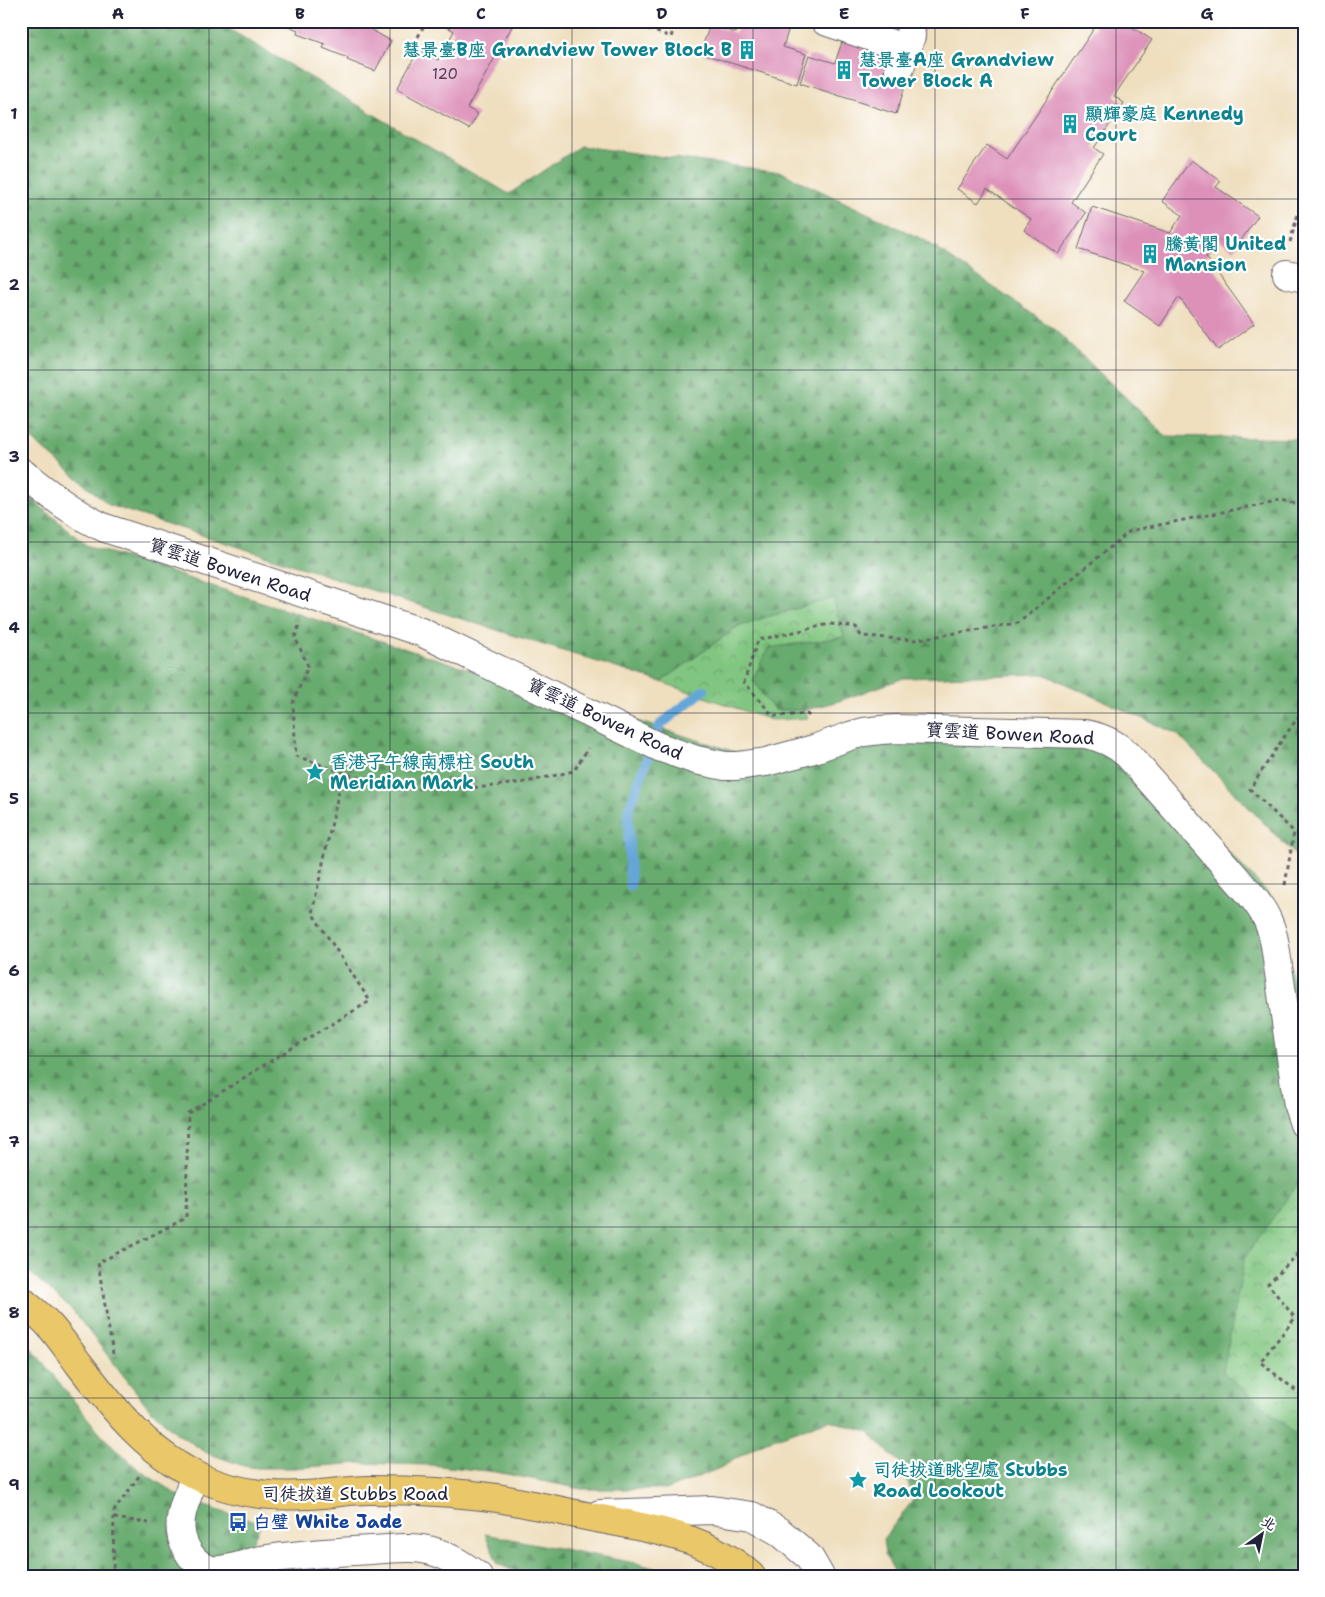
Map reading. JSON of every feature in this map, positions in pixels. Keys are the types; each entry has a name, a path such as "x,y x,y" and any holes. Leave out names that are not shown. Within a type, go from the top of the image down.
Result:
{"main road":[{"name":"司徒拔道 Stubbs Road","path":"21,1300 48,1324 125,1422 157,1451 195,1476 241,1492 259,1495 302,1496 368,1490 435,1492 496,1498 648,1528 681,1537 712,1549 740,1565 751,1576"}],"street":[{"path":"825,21 902,59 911,36 910,21"},
{"name":"寶雲道 Bowen Road","path":"21,472 95,524 421,632 659,747 712,764 736,766 766,762 814,749 864,732 889,730 1085,734 1115,744 1252,895 1265,912 1275,945 1298,1106 1304,1124"},
{"path":"195,1476 180,1518 181,1535 192,1557 213,1570 226,1569 250,1562 307,1554 414,1548 434,1551 451,1558 478,1576"},
{"path":"581,1515 712,1510 752,1516 780,1532 808,1557 820,1576"}],"path":[{"path":"418,37 426,21"},
{"path":"626,21 671,36 676,21"},
{"path":"1290,242 1304,192"},
{"path":"806,714 773,716 744,682 758,640 830,624 856,627 861,636 913,640 1018,624 1130,531 1281,500 1304,505"},
{"path":"309,596 295,638 308,666 293,703 296,756 390,788 485,786 526,782 574,771 604,722"},
{"path":"1285,888 1294,832 1250,789 1304,709"},
{"path":"114,1357 98,1264 186,1218 188,1113 370,1001 312,913 343,772"},
{"path":"1304,1248 1268,1284 1295,1318 1260,1362 1304,1397"},
{"path":"113,1576 114,1511 157,1451"},
{"path":"114,1518 158,1524"}],"green space":[{"path":"21,21 215,21 509,194 580,146 781,172 926,241 1054,329 1166,436 1304,439 1304,864 1177,734 1044,674 904,678 836,702 805,710 776,710 764,698 753,679 768,648 844,637 740,625 661,682 109,505 21,430"},
{"path":"21,490 86,545 415,652 752,757 1038,721 1150,771 1270,895 1304,1023 1304,1576 897,1576 885,1555 883,1539 914,1499 902,1465 868,1432 829,1420 764,1442 720,1468 668,1489 582,1489 496,1472 431,1465 360,1463 294,1468 257,1468 244,1466 207,1453 175,1432 149,1408 72,1310 25,1268 21,1267"},
{"path":"833,598 844,637 768,648 753,679 764,698 775,710 805,710 808,718 771,720 661,682 740,625"},
{"path":"1304,1175 1304,1442 1223,1372 1245,1257"},
{"path":"21,1335 102,1436 139,1470 184,1499 238,1517 262,1522 252,1542 248,1576 21,1576"},
{"path":"485,1534 640,1564 681,1576 527,1576 498,1564"}],"building":[{"path":"276,21 372,21 370,29 391,41 375,71 323,48 325,44 297,34 298,30"},
{"path":"437,21 515,21 467,108 478,114 469,129 397,89 419,49 438,60 454,31"},
{"name":"慧景臺B座 Grandview Tower Block B","path":"740,21 791,21 783,47 806,54 797,84 700,53 710,25 736,33"},
{"name":"慧景臺A座 Grandview Tower Block A","path":"820,21 926,21 916,54 892,46 882,77 906,84 896,114 800,83 809,55 835,63 845,33"},
{"name":"顯輝豪庭 Kennedy Court","path":"1099,21 1123,21 1152,40 1114,96 1124,103 1094,148 1103,154 1071,202 1086,213 1058,254 1024,230 1031,219 987,189 978,203 957,189 987,145 1007,159"},
{"name":"騰黃閣 United Mansion","path":"1191,160 1221,181 1216,187 1258,216 1234,250 1218,239 1206,257 1254,324 1218,350 1179,297 1160,326 1124,301 1144,271 1078,249 1092,207 1170,233 1182,215 1162,201"}],"waterway":[{"path":"630,886 628,811 660,725 704,690"}],"place":[{"name":"慧景臺B座 Grandview Tower Block B","path":"747,50"},
{"name":"慧景臺A座 Grandview Tower Block A","path":"844,70"},
{"name":"顯輝豪庭 Kennedy Court","path":"1070,124"},
{"name":"騰黃閣 United Mansion","path":"1150,254"},
{"name":"香港子午線南標柱 South Meridian Mark","path":"315,772"},
{"name":"司徒拔道眺望處 Stubbs Road Lookout","path":"858,1480"},
{"name":"白璧 White Jade","path":"238,1522"}]}
